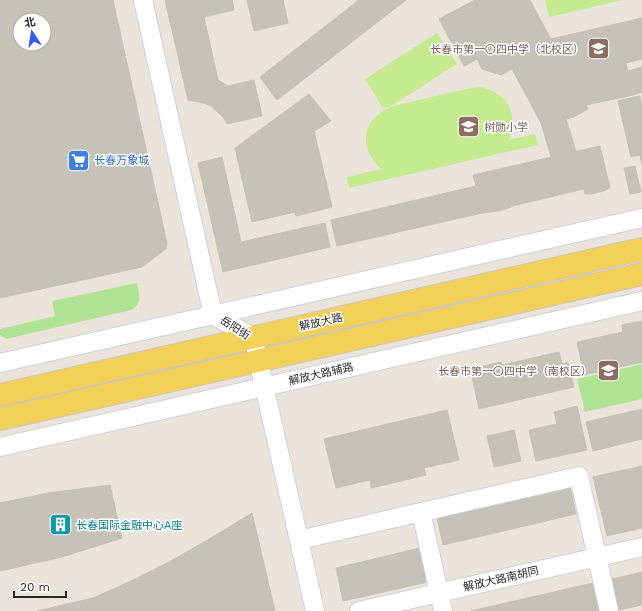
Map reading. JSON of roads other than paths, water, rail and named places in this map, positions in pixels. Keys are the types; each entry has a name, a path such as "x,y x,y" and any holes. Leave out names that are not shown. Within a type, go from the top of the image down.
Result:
{"main road":[{"name":"解放大路","path":"0,395 642,249"},
{"path":"0,419 642,274"}],"street":[{"name":"岳阳街","path":"143,0 213,315 253,337 316,611"},
{"path":"0,363 642,218"},
{"name":"解放大路辅路","path":"0,447 642,301"},
{"path":"299,540 579,476 609,611"},
{"path":"421,512 443,611"},
{"name":"解放大路南胡同","path":"359,611 642,547"}],"place":[{"name":"长春市第一〇四中学（北校区）","path":"599,49"},
{"name":"树勋小学","path":"468,127"},
{"name":"长春万象城","path":"78,160"},
{"name":"长春市第一〇四中学（南校区）","path":"608,371"},
{"name":"长春国际金融中心A座","path":"60,525"}]}
